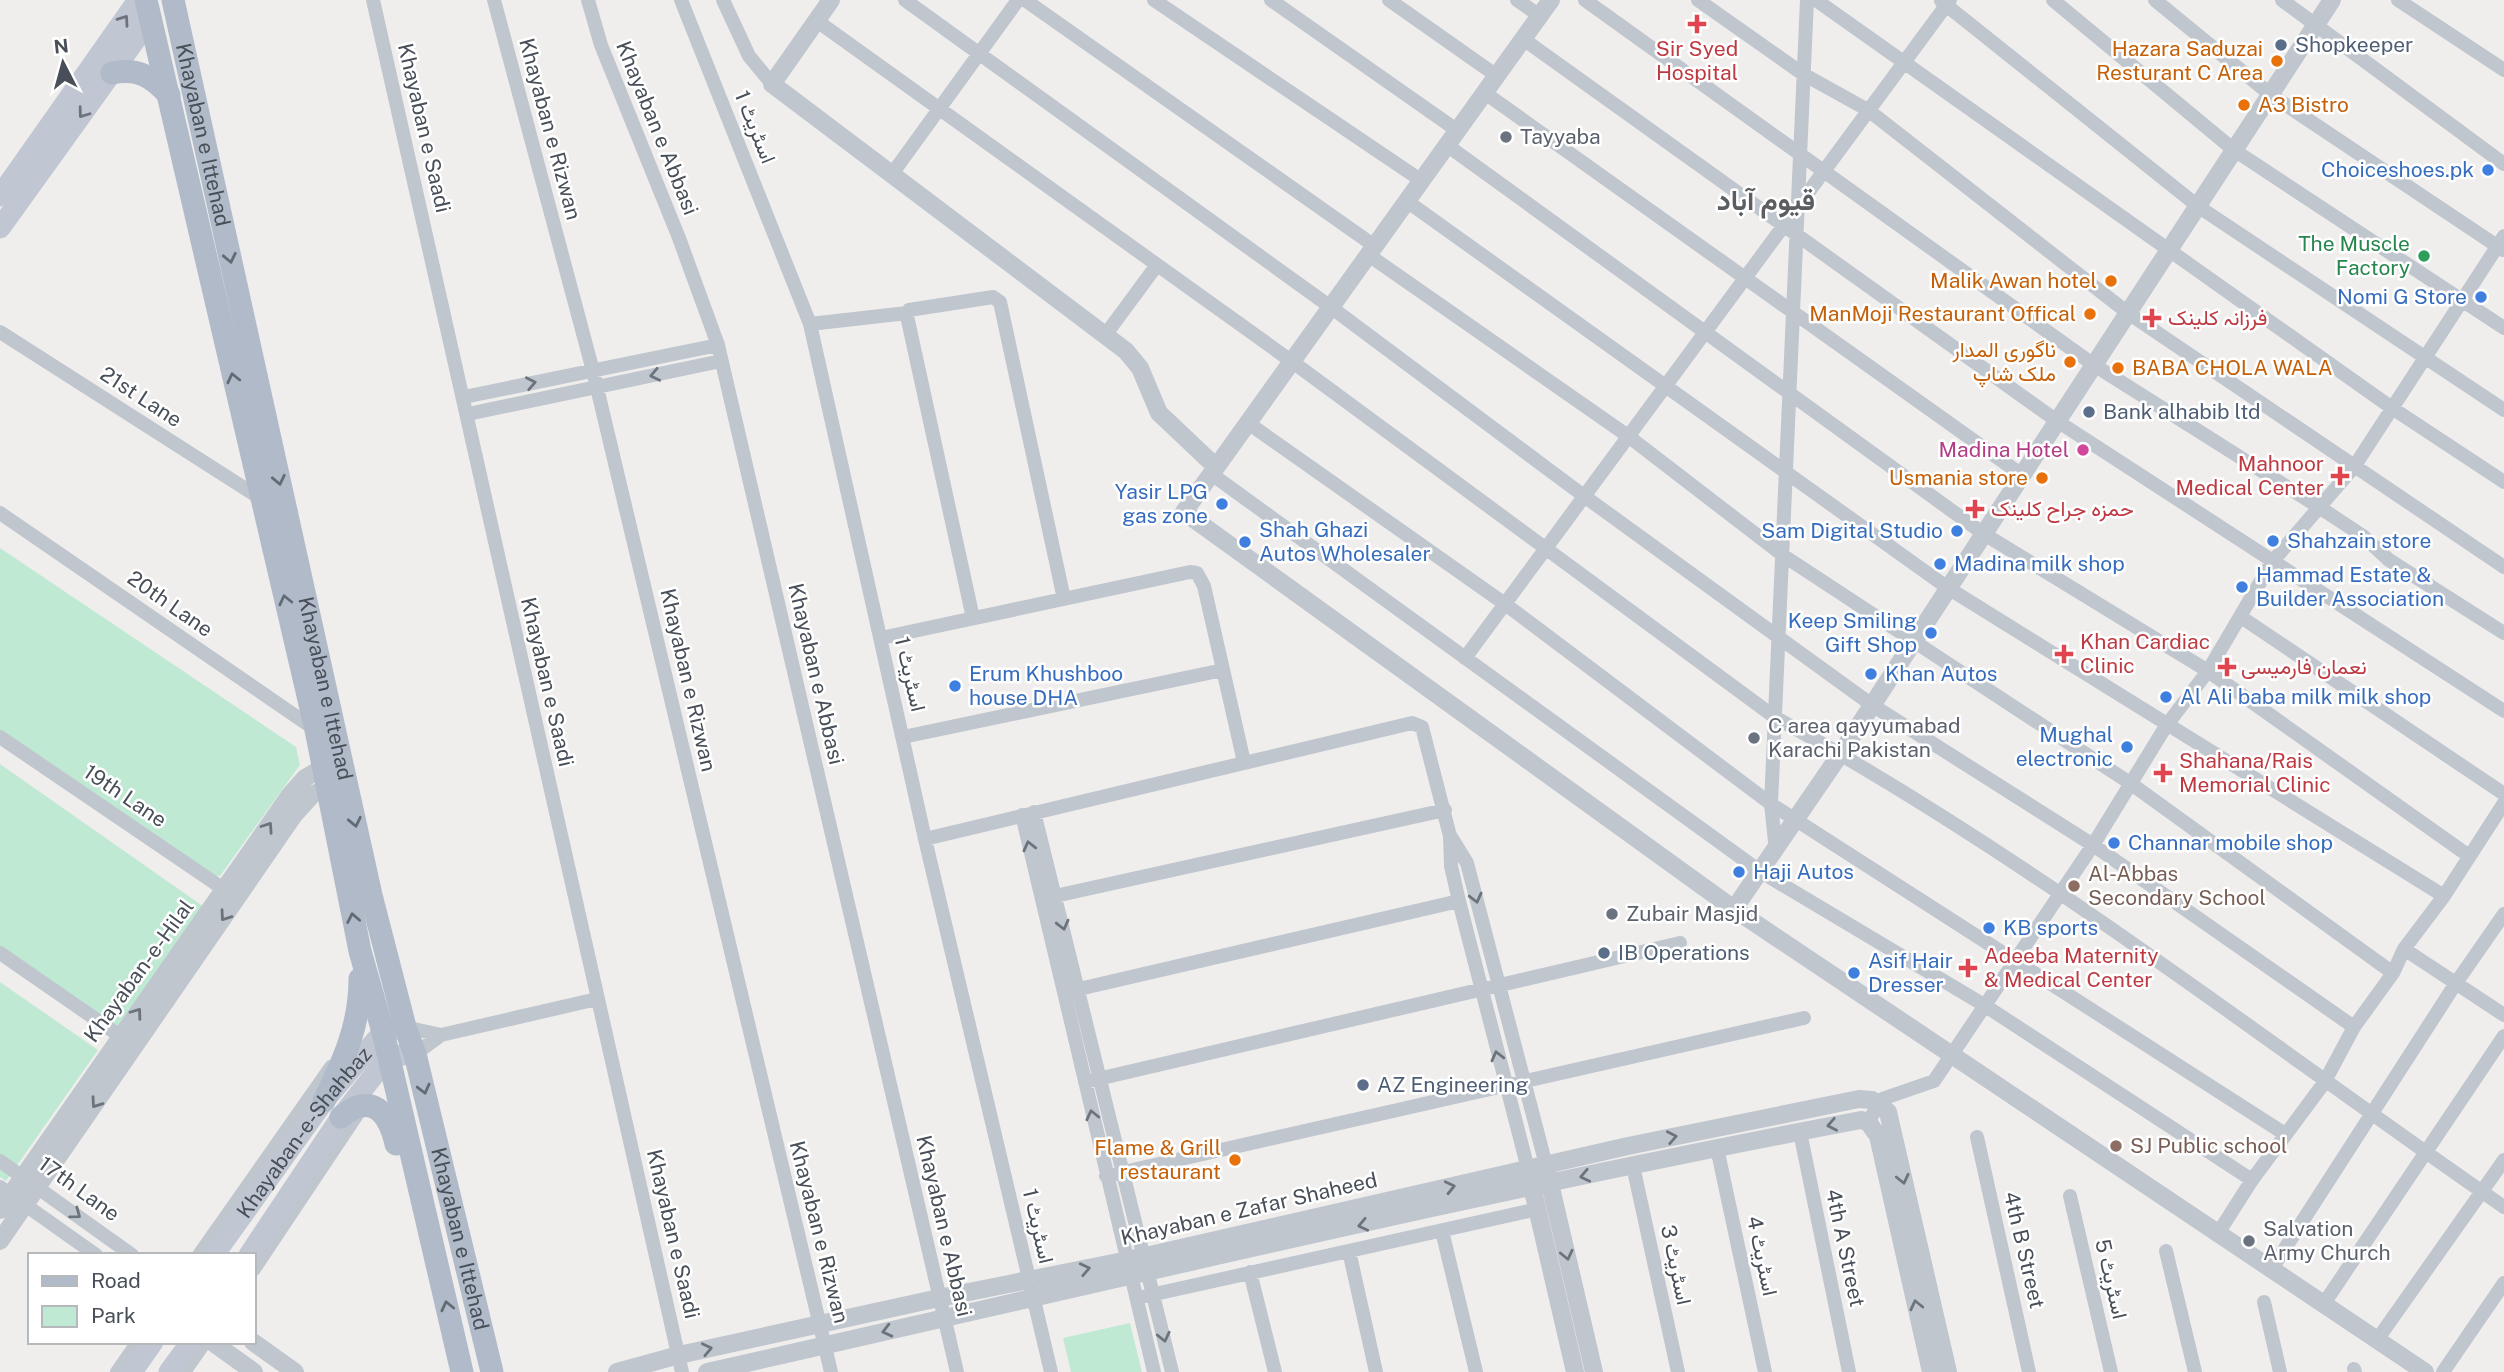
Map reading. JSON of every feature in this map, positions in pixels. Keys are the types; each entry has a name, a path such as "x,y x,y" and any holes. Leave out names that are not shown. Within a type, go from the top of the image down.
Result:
{"main road":[{"name":"Khayaban e Ittehad","path":"173,0 371,895 394,1030 389,1056 462,1372"},
{"name":"Khayaban e Ittehad","path":"145,6 169,95 260,498 316,730 360,951 394,1030 415,1054 492,1372"},
{"path":"0,228 112,73 145,6"},
{"path":"0,196 145,6"},
{"path":"112,73 136,71 148,75 169,95"},
{"path":"324,1101 354,1035 360,1005 360,951"},
{"name":"Khayaban-e-Shahbaz","path":"215,1253 324,1101 394,1030"},
{"name":"Khayaban-e-Shahbaz","path":"250,1253 341,1117 389,1056 415,1054"},
{"path":"341,1117 349,1110 363,1106 378,1108 389,1119 400,1166 418,1180"},
{"path":"132,1372 152,1344"},
{"path":"169,1372 190,1344"}],"street":[{"name":"Khayaban e Saadi","path":"373,0 680,1364"},
{"name":"Khayaban e Rizwan","path":"494,0 597,387 831,1372"},
{"name":"Khayaban e Abbasi","path":"588,0 601,45 679,238 718,345 945,1297 957,1372"},
{"name":"اسٹریٹ 1","path":"681,0 810,324 1026,1290 1051,1372"},
{"path":"723,0 749,56 772,84 1126,351 1140,368 1159,413 1212,470 1465,658 1761,872 1984,1005 2252,1180"},
{"path":"772,84 831,0"},
{"path":"905,0 1332,308 1584,496 1780,635 1872,705 2093,845 2354,1027"},
{"path":"892,174 1018,0"},
{"path":"1025,0 1628,436 1784,556 2130,783 2393,973"},
{"path":"1154,0 1422,181"},
{"path":"1270,0 1458,131"},
{"path":"1389,0 1497,76"},
{"path":"1517,0 1540,16"},
{"path":"1551,0 1294,363 1212,470 1184,512 1734,909 2425,1372"},
{"path":"1585,0 2094,365 2319,506 2363,536 2389,560 2504,633"},
{"path":"1698,0 1803,74 1868,110 2128,313 2504,567"},
{"path":"1776,851 1771,804 1807,0"},
{"path":"1816,0 2392,408 2504,482"},
{"path":"2053,0 2234,150 2504,328"},
{"path":"1948,1372 1882,1098 1934,1081 2061,895 2165,726 2208,671 2273,562 2354,467 2462,300 2502,244 2271,95 2155,0"},
{"path":"2283,0 2504,164"},
{"path":"1734,909 1796,821 2332,0"},
{"path":"2398,0 2504,70"},
{"path":"1465,658 1868,110 1945,1 2199,207 2504,410"},
{"path":"817,20 1294,363 1776,718 1840,753 2061,895 2325,1083 2504,1206"},
{"path":"1524,39 2057,421 2504,711"},
{"path":"1485,93 2022,475"},
{"path":"1448,146 1984,534 2208,671 2469,856"},
{"path":"1408,202 1948,588 2165,726 2444,896"},
{"path":"1106,334 1157,265"},
{"path":"810,324 907,313 909,310 993,297 1000,302 1064,599"},
{"path":"907,313 973,618"},
{"name":"21st Lane","path":"0,332 260,498"},
{"path":"464,397 718,345"},
{"path":"468,414 721,361"},
{"path":"1248,423 1505,604 1771,804 2013,962 2285,1134"},
{"name":"20th Lane","path":"0,513 316,730"},
{"path":"881,638 1190,572 1197,573 1204,586 1244,762"},
{"path":"2241,617 2504,794"},
{"path":"903,737 1223,670"},
{"path":"925,839 1412,723 1425,731 1445,810 1450,836 1451,866 1504,1085 1537,1167"},
{"name":"19th Lane","path":"0,737 225,890"},
{"path":"0,1241 12,1195 38,1186 294,815 326,778"},
{"name":"Khayaban-e-Hilal","path":"0,1210 296,787 326,778"},
{"path":"2217,1235 2252,1180 2325,1083 2354,1027 2393,973 2404,948 2444,896 2469,856 2500,820 2504,803"},
{"path":"1055,895 1445,810"},
{"path":"1028,813 1055,895 1123,1172 1138,1266 1137,1298 1154,1372"},
{"path":"1028,813 1107,1176 1138,1266 1154,1294 1172,1372"},
{"path":"1450,836 1467,863 1524,1081 1541,1185 1594,1372"},
{"path":"1079,989 1459,901"},
{"path":"2271,1270 2456,983 2504,914"},
{"path":"1085,1082 1681,943"},
{"path":"2404,948 2504,1015"},
{"path":"0,953 120,1036"},
{"path":"394,1030 441,1035 597,999"},
{"path":"1107,1176 1804,1018"},
{"path":"200,1253 354,1035"},
{"path":"415,1054 441,1035"},
{"path":"2323,1305 2504,1036"},
{"name":"Khayaban e Zafar Shaheed","path":"617,1372 680,1364 819,1325 945,1297 1026,1290 1138,1266 1537,1167 1859,1099 1883,1108"},
{"path":"256,1266 363,1106"},
{"path":"1868,1122 1883,1108"},
{"path":"1138,1266 1861,1120 1868,1122 1878,1136 1931,1372"},
{"name":"4th A Street","path":"1800,1132 1849,1372"},
{"name":"4th B Street","path":"1977,1136 2029,1372"},
{"name":"اسٹریٹ 4","path":"1717,1148 1765,1372"},
{"path":"2377,1339 2504,1160"},
{"name":"17th Lane","path":"0,1161 129,1253"},
{"name":"اسٹریٹ 3","path":"1633,1166 1678,1372"},
{"path":"1541,1185 1538,1209 1575,1372"},
{"name":"17th Lane","path":"12,1195 93,1253"},
{"name":"اسٹریٹ 5","path":"2070,1196 2111,1372"},
{"path":"1137,1298 1538,1209"},
{"path":"1442,1231 1476,1372"},
{"path":"1349,1251 1376,1372"},
{"path":"2166,1251 2195,1372"},
{"path":"1250,1272 1275,1372"},
{"path":"2443,1372 2504,1283"},
{"path":"707,1372 948,1316 1026,1290"},
{"path":"2264,1302 2280,1372"},
{"path":"117,1372 137,1344"},
{"path":"184,1372 204,1344"},
{"path":"215,1344 254,1372"},
{"path":"256,1344 295,1372"}],"green space":[{"path":"0,548 296,747 300,765 220,876 205,875 0,732"},
{"path":"0,764 207,909 116,1040 0,957"},
{"path":"0,982 98,1050 6,1181 0,1177"},
{"path":"1130,1323 1142,1372 1071,1372 1063,1338"}],"place":[{"name":"Sir Syed Hospital","path":"1697,24"},
{"name":"Shopkeeper","path":"2281,45"},
{"name":"Hazara Saduzai Resturant C Area","path":"2277,61"},
{"name":"A3 Bistro","path":"2244,105"},
{"name":"Tayyaba","path":"1506,137"},
{"name":"Choiceshoes.pk","path":"2488,170"},
{"name":"The Muscle Factory","path":"2424,256"},
{"name":"Malik Awan hotel","path":"2111,281"},
{"name":"Nomi G Store","path":"2481,297"},
{"name":"ManMoji Restaurant Offical","path":"2090,314"},
{"name":"فرزانہ کلینک","path":"2152,318"},
{"name":"ناگوری المدار ملک شاپ","path":"2070,362"},
{"name":"BABA CHOLA WALA","path":"2118,368"},
{"name":"Bank alhabib ltd","path":"2089,412"},
{"name":"Madina Hotel","path":"2083,450"},
{"name":"Mahnoor Medical Center","path":"2340,476"},
{"name":"Usmania store","path":"2042,478"},
{"name":"Yasir LPG gas zone","path":"1222,504"},
{"name":"حمزہ جراح کلینک","path":"1975,509"},
{"name":"Sam Digital Studio","path":"1957,531"},
{"name":"Shahzain store","path":"2273,541"},
{"name":"Shah Ghazi Autos Wholesaler","path":"1245,542"},
{"name":"Madina milk shop","path":"1940,564"},
{"name":"Hammad Estate & Builder Association","path":"2242,587"},
{"name":"Keep Smiling Gift Shop","path":"1931,633"},
{"name":"Khan Cardiac Clinic","path":"2064,654"},
{"name":"نعمان فارمیسی","path":"2227,667"},
{"name":"Khan Autos","path":"1871,674"},
{"name":"Erum Khushboo house DHA","path":"955,686"},
{"name":"Al Ali baba milk milk shop","path":"2166,697"},
{"name":"C area qayyumabad Karachi Pakistan","path":"1754,738"},
{"name":"Mughal electronic","path":"2127,747"},
{"name":"Shahana/Rais Memorial Clinic","path":"2163,773"},
{"name":"Channar mobile shop","path":"2114,843"},
{"name":"Haji Autos","path":"1739,872"},
{"name":"Al-Abbas Secondary School","path":"2074,886"},
{"name":"Zubair Masjid","path":"1612,914"},
{"name":"KB sports","path":"1989,928"},
{"name":"IB Operations","path":"1604,953"},
{"name":"Adeeba Maternity & Medical Center","path":"1968,968"},
{"name":"Asif Hair Dresser","path":"1854,973"},
{"name":"AZ Engineering","path":"1363,1085"},
{"name":"SJ Public school","path":"2116,1146"},
{"name":"Flame & Grill restaurant","path":"1235,1160"},
{"name":"Salvation Army Church","path":"2249,1241"}],"district":[{"name":"قیوم آباد","path":"1766,200"}]}
